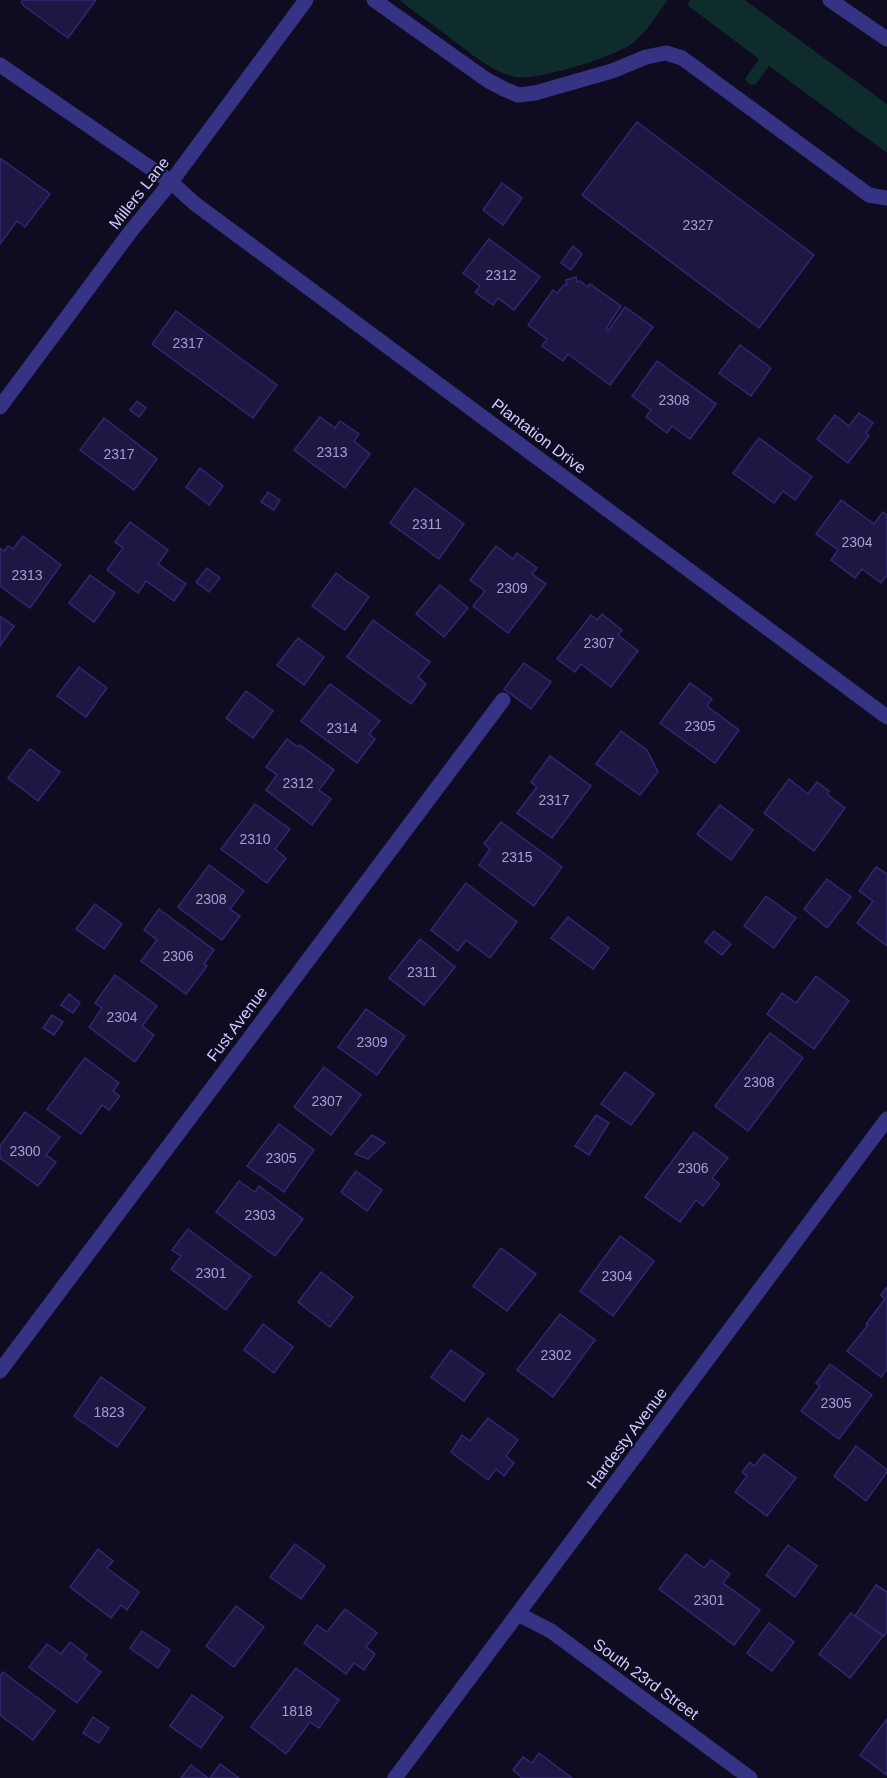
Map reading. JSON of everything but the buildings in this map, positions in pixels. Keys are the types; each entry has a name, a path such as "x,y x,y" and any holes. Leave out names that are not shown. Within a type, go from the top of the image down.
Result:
{"street":[{"name":"Millers Lane","path":"0,407 306,0"},
{"path":"374,0 487,80 518,94 535,93 612,71 646,57 666,53 682,58 868,195 887,198"},
{"path":"830,0 887,39"},
{"name":"Plantation Drive","path":"0,64 171,182 212,216 887,717"},
{"name":"Fust Avenue","path":"0,1371 502,700"},
{"name":"Hardesty Avenue","path":"395,1778 887,1119"},
{"name":"South 23rd Street","path":"518,1614 551,1631 750,1778"}],"green space":[{"path":"400,0 668,0 643,34 624,49 557,72 515,77 484,63"},
{"path":"690,0 745,0 887,104 887,153 769,66 755,85 749,84 745,79 759,59 687,5"}]}
